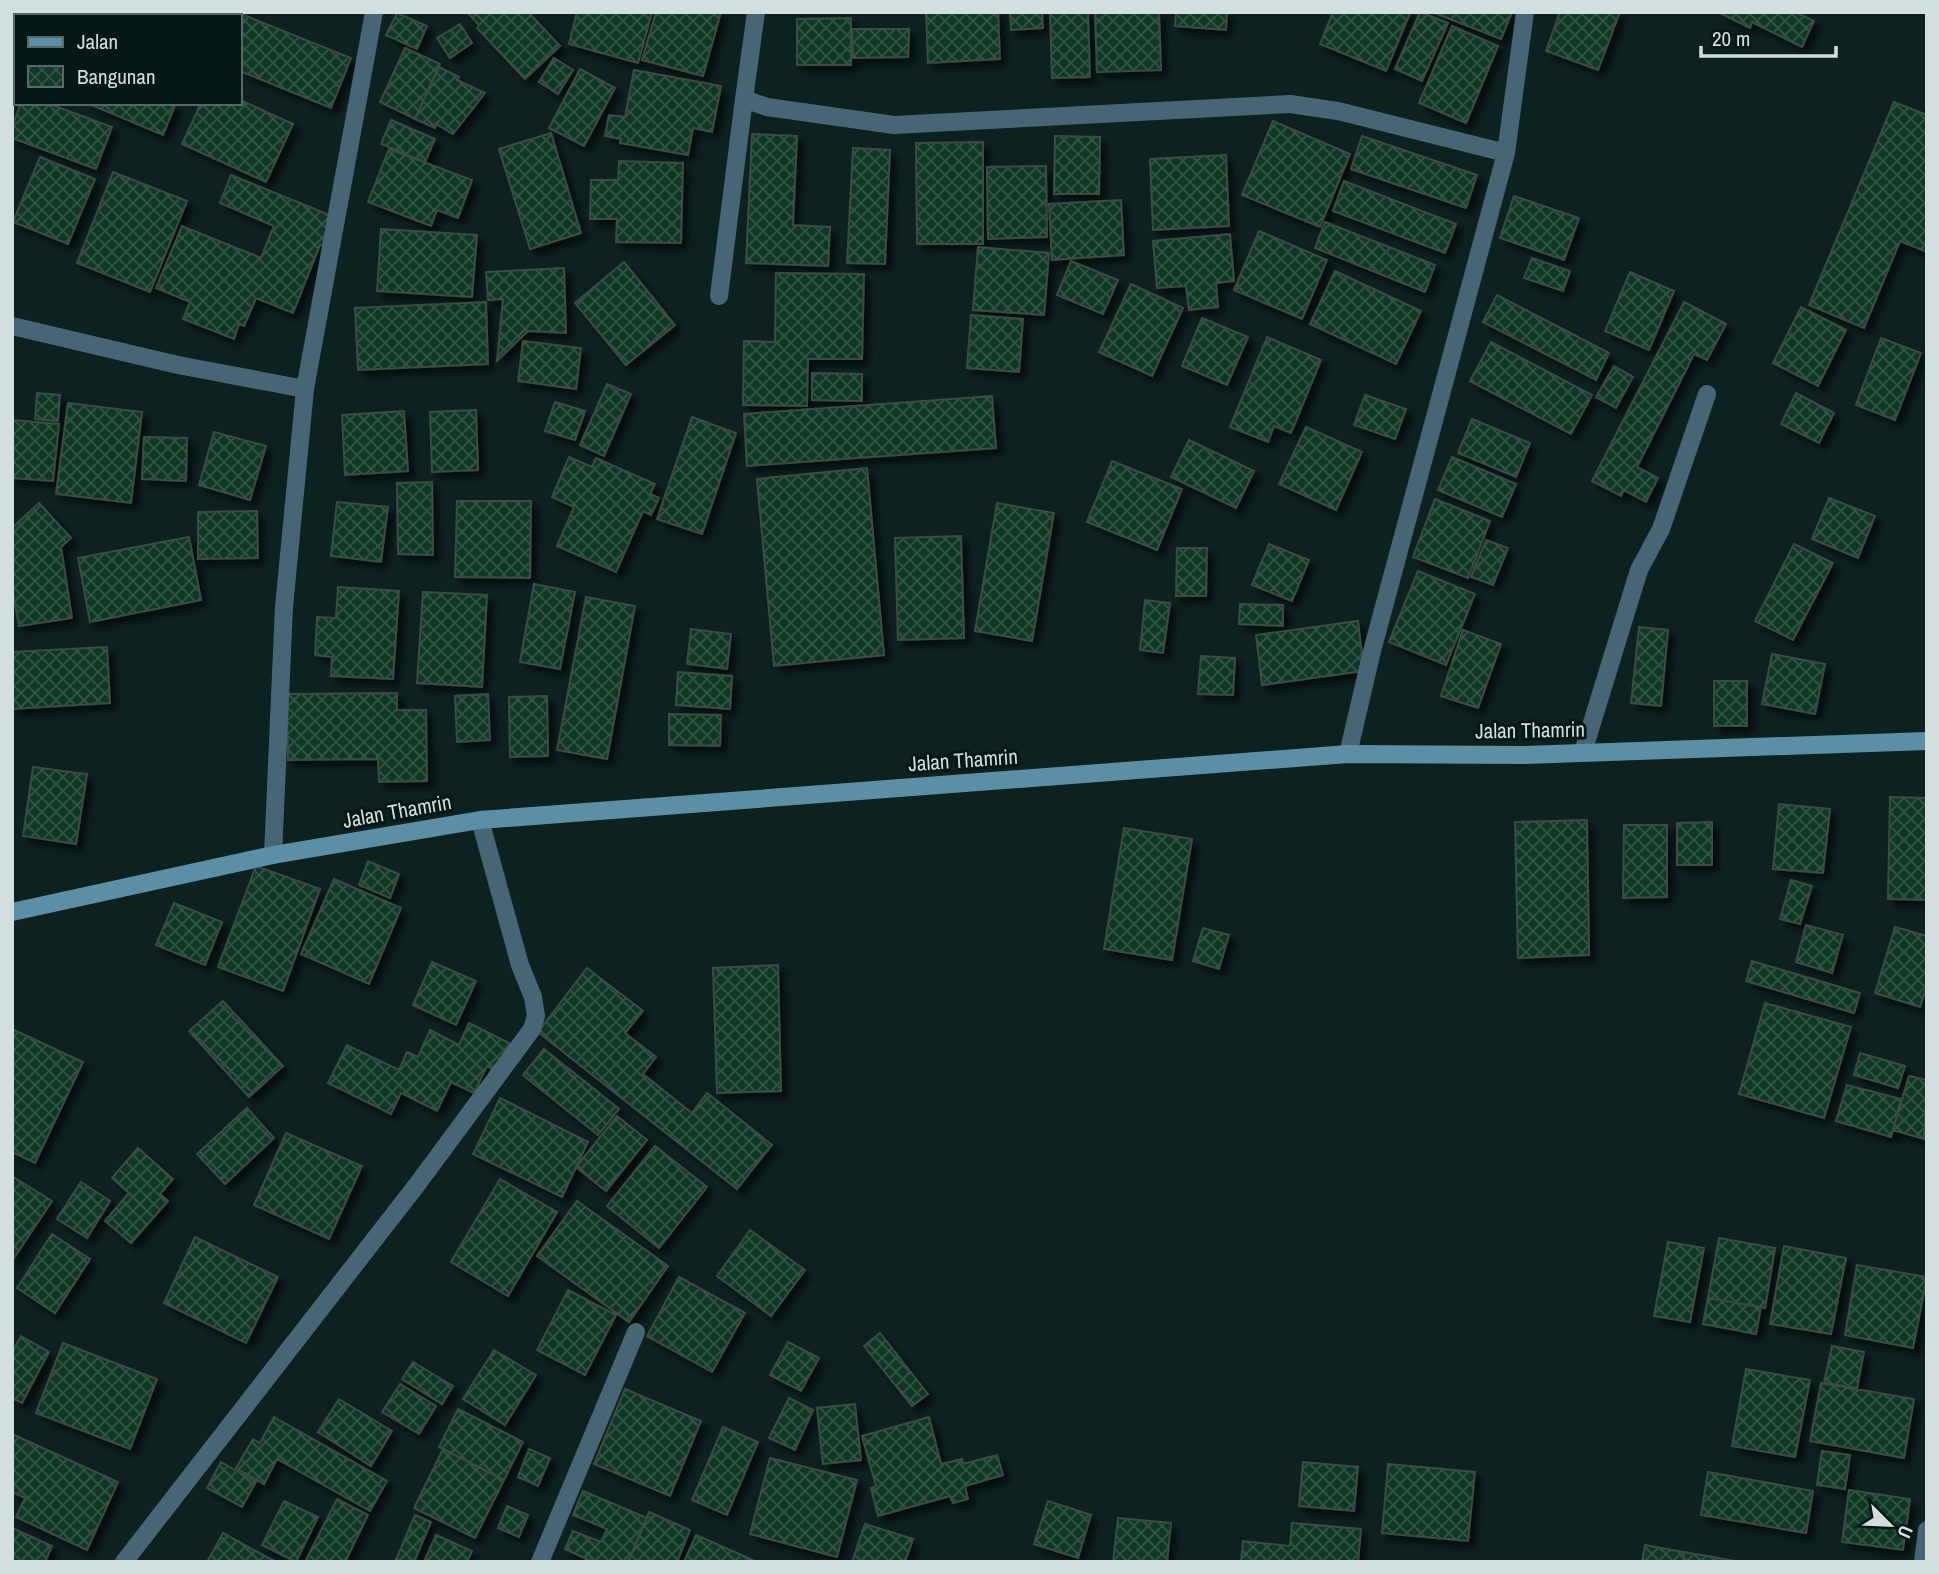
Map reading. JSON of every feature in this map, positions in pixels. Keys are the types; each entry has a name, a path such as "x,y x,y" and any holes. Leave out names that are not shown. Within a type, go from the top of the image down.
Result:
{"main road":[{"name":"Jalan Thamrin","path":"12,912 273,855 480,820 1348,754 1583,752 1927,741"}],"street":[{"path":"273,855 284,607 305,389 374,12"},
{"path":"719,296 756,12"},
{"path":"1348,754 1372,650 1506,153 1525,12"},
{"path":"744,99 767,107 894,125 1290,104 1339,111 1506,153"},
{"path":"12,326 178,365 305,389"},
{"path":"1583,752 1639,570 1661,530 1707,394"},
{"path":"124,1562 419,1182 532,1029 536,1016 533,997 520,965 480,820"},
{"path":"540,1562 636,1332"},
{"path":"1923,1562 1927,1530"}],"building":[{"path":"12,12 41,12 14,14 12,82"},
{"path":"184,12 188,14 122,14"},
{"path":"467,12 528,12 560,46 525,79 477,28 479,25"},
{"path":"577,12 652,12 638,63 569,44"},
{"path":"656,12 721,12 703,76 642,60"},
{"path":"926,12 998,12 1000,59 928,63"},
{"path":"1010,12 1042,12 1043,28 1011,30"},
{"path":"1050,12 1088,12 1090,77 1052,78"},
{"path":"1095,12 1159,12 1161,70 1097,72"},
{"path":"1176,12 1227,12 1226,30 1175,26"},
{"path":"1333,12 1410,13 1386,71 1320,44"},
{"path":"1420,12 1448,23 1422,81 1395,69"},
{"path":"1432,12 1512,12 1501,39"},
{"path":"1560,12 1620,12 1598,70 1546,51"},
{"path":"1718,12 1795,12 1814,21 1802,47 1752,22 1750,28"},
{"path":"397,13 427,26 417,49 386,35"},
{"path":"242,14 351,58 331,108 242,72"},
{"path":"851,18 851,65 797,65 797,19"},
{"path":"460,24 472,43 450,58 437,38"},
{"path":"1452,26 1498,46 1466,123 1419,103"},
{"path":"852,29 909,29 908,57 853,58"},
{"path":"405,48 440,64 415,119 380,102"},
{"path":"554,58 573,70 558,94 539,82"},
{"path":"439,67 459,77 457,80 485,93 453,134 436,124 435,128 415,119"},
{"path":"580,69 615,88 584,146 549,128"},
{"path":"634,70 721,86 712,132 693,128 688,155 620,143 621,139 605,136 609,115 625,117"},
{"path":"242,101 293,124 266,182 182,144 200,105 242,105"},
{"path":"1894,102 1927,115 1927,252 1900,241 1864,328 1809,305"},
{"path":"20,105 52,105 112,127 96,169 12,138 12,127"},
{"path":"92,105 175,105 163,135"},
{"path":"391,120 435,139 425,162 381,144"},
{"path":"1273,121 1350,154 1320,227 1242,195"},
{"path":"551,133 581,233 530,249 499,149"},
{"path":"752,134 797,136 793,225 830,227 828,266 746,263"},
{"path":"1055,136 1100,137 1099,194 1054,194"},
{"path":"1362,136 1477,175 1466,208 1351,169"},
{"path":"983,142 983,244 917,244 916,143"},
{"path":"853,148 890,150 885,264 847,263"},
{"path":"389,149 472,180 458,218 437,210 431,226 368,202"},
{"path":"1226,155 1229,226 1153,230 1150,159"},
{"path":"40,157 95,179 68,244 13,222"},
{"path":"619,161 683,163 681,243 616,242 617,219 590,219 591,180 618,180"},
{"path":"1046,166 1047,237 988,239 987,167"},
{"path":"113,172 187,201 150,292 77,263"},
{"path":"231,175 337,218 325,246 320,245 293,313 256,298 244,326 239,324 234,339 183,319 190,302 156,288 182,226 261,258 274,226 220,203"},
{"path":"1344,181 1456,224 1445,253 1333,211"},
{"path":"1514,196 1579,218 1564,260 1500,238"},
{"path":"1121,200 1124,255 1052,260 1049,204"},
{"path":"1325,222 1435,265 1425,292 1315,248"},
{"path":"381,229 477,235 472,297 377,291"},
{"path":"1259,231 1327,260 1302,319 1234,290"},
{"path":"1230,234 1234,281 1216,283 1218,307 1189,310 1186,286 1157,288 1153,241"},
{"path":"978,247 1049,253 1044,315 973,310"},
{"path":"1532,258 1570,271 1563,291 1524,278"},
{"path":"1071,261 1118,280 1103,314 1057,295"},
{"path":"624,262 675,325 626,365 575,303"},
{"path":"564,268 566,333 528,331 497,361 503,299 488,300 486,272"},
{"path":"1335,271 1421,311 1396,364 1310,324"},
{"path":"1630,272 1674,291 1649,350 1605,331"},
{"path":"776,273 864,274 862,359 808,359 807,406 743,405 744,341 775,342"},
{"path":"1131,284 1183,308 1152,376 1099,352"},
{"path":"1497,295 1609,353 1596,380 1483,322"},
{"path":"486,302 488,364 358,370 355,308"},
{"path":"1684,302 1726,324 1707,360 1694,354 1637,467 1658,478 1646,502 1624,490 1621,496 1592,481"},
{"path":"1801,307 1846,330 1818,386 1773,363"},
{"path":"971,315 1023,319 1019,372 967,368"},
{"path":"1202,318 1248,337 1227,385 1182,366"},
{"path":"1267,337 1321,360 1291,433 1274,426 1268,442 1230,427"},
{"path":"1881,338 1921,353 1895,420 1856,405"},
{"path":"523,341 581,348 576,389 518,381"},
{"path":"1491,342 1592,395 1571,434 1470,381"},
{"path":"1614,366 1633,377 1616,408 1596,397"},
{"path":"812,373 862,374 862,401 812,400"},
{"path":"607,384 631,394 604,456 580,445"},
{"path":"37,393 60,395 58,421 35,419"},
{"path":"1796,393 1834,413 1819,443 1781,424"},
{"path":"1365,395 1406,409 1395,439 1354,425"},
{"path":"992,396 996,448 747,466 744,414"},
{"path":"555,402 585,411 575,440 545,431"},
{"path":"68,403 142,412 131,503 56,494"},
{"path":"476,410 478,470 432,472 430,412"},
{"path":"404,411 408,471 345,475 342,415"},
{"path":"692,417 736,433 702,534 657,519"},
{"path":"1472,419 1530,443 1516,477 1458,453"},
{"path":"12,420 59,424 53,481 12,478"},
{"path":"1306,427 1362,452 1336,510 1279,484"},
{"path":"214,432 266,446 250,500 199,485"},
{"path":"144,437 187,438 186,481 142,479"},
{"path":"1189,440 1254,471 1236,508 1171,477"},
{"path":"569,457 592,467 596,458 655,484 650,494 659,498 651,515 643,511 616,572 557,546 574,507 552,497"},
{"path":"1452,457 1516,484 1502,517 1438,490"},
{"path":"1112,461 1182,489 1157,550 1087,522"},
{"path":"867,468 884,655 774,666 757,479"},
{"path":"432,482 433,555 398,554 397,483"},
{"path":"1829,498 1875,516 1858,558 1812,539"},
{"path":"1435,499 1490,521 1468,578 1413,557"},
{"path":"457,501 531,501 530,578 455,577"},
{"path":"337,502 388,507 381,562 331,556"},
{"path":"39,503 71,538 61,547 72,618 19,626 12,587 12,528"},
{"path":"997,503 1054,513 1032,641 975,631"},
{"path":"257,511 258,558 198,559 198,512"},
{"path":"961,536 964,638 898,640 895,538"},
{"path":"189,537 201,600 90,622 78,558"},
{"path":"1486,540 1508,548 1493,585 1471,577"},
{"path":"1269,544 1309,560 1292,601 1252,585"},
{"path":"1794,544 1833,563 1793,640 1755,621"},
{"path":"1177,548 1207,548 1206,596 1176,596"},
{"path":"1418,571 1475,594 1446,665 1389,642"},
{"path":"534,584 575,592 560,669 520,662"},
{"path":"338,587 399,591 393,679 331,676 332,657 315,655 317,617 336,618"},
{"path":"423,592 487,595 482,687 417,683"},
{"path":"586,597 635,606 607,759 557,750"},
{"path":"1145,600 1170,603 1163,653 1140,650"},
{"path":"1240,604 1283,605 1283,626 1239,624"},
{"path":"1358,621 1364,671 1262,685 1256,635"},
{"path":"1639,627 1668,630 1661,706 1631,703"},
{"path":"691,629 731,634 727,669 687,664"},
{"path":"1463,630 1501,644 1478,708 1441,696"},
{"path":"107,647 110,703 12,709 12,652"},
{"path":"1772,654 1825,664 1815,714 1762,704"},
{"path":"1201,656 1235,658 1233,695 1198,694"},
{"path":"678,672 732,676 730,709 676,705"},
{"path":"1714,681 1747,681 1747,726 1714,726"},
{"path":"397,693 397,710 426,710 427,781 379,782 378,759 288,760 287,694"},
{"path":"488,694 490,740 457,742 455,696"},
{"path":"547,696 548,756 510,757 509,697"},
{"path":"669,714 721,715 720,746 669,745"},
{"path":"33,767 87,774 76,844 23,836"},
{"path":"1890,797 1927,798 1927,900 1888,899"},
{"path":"1779,804 1830,809 1823,873 1773,869"},
{"path":"1587,820 1589,955 1518,958 1515,822"},
{"path":"1712,822 1712,865 1677,865 1677,823"},
{"path":"1624,825 1667,825 1667,897 1623,898"},
{"path":"1124,828 1192,839 1172,960 1104,949"},
{"path":"368,861 399,874 390,898 359,885"},
{"path":"256,866 320,889 283,991 218,967"},
{"path":"334,879 401,908 369,984 301,954"},
{"path":"1791,880 1812,886 1800,924 1780,919"},
{"path":"174,903 222,922 205,965 156,945"},
{"path":"1806,925 1843,935 1832,973 1796,962"},
{"path":"1895,927 1927,936 1927,986 1920,1007 1875,993"},
{"path":"1203,928 1229,935 1219,969 1193,961"},
{"path":"1752,961 1860,993 1854,1013 1746,981"},
{"path":"432,962 476,981 456,1025 413,1005"},
{"path":"778,965 781,1091 717,1093 713,968"},
{"path":"587,968 643,1011 625,1033 656,1057 643,1074 692,1113 707,1093 772,1145 737,1189 538,1032"},
{"path":"223,1001 283,1066 249,1097 189,1031"},
{"path":"1765,1003 1851,1027 1824,1118 1739,1094"},
{"path":"469,1023 509,1043 495,1070 487,1066 474,1093 451,1082 437,1111 401,1093 391,1114 328,1083 347,1045 399,1070 407,1052 418,1057 430,1030 459,1045"},
{"path":"12,1029 83,1062 35,1163 12,1152"},
{"path":"544,1049 619,1109 598,1135 523,1075"},
{"path":"1860,1053 1905,1066 1898,1088 1854,1075"},
{"path":"1909,1076 1927,1080 1924,1139 1893,1130"},
{"path":"1847,1085 1901,1099 1891,1137 1836,1121"},
{"path":"500,1098 588,1142 562,1197 473,1154"},
{"path":"247,1108 274,1138 225,1184 197,1154"},
{"path":"617,1116 647,1140 606,1191 576,1167"},
{"path":"286,1133 362,1166 329,1239 254,1205"},
{"path":"655,1146 707,1187 659,1248 607,1206"},
{"path":"138,1148 173,1179 160,1194 168,1201 131,1243 105,1221 129,1193 112,1178"},
{"path":"12,1176 52,1201 12,1261"},
{"path":"500,1179 557,1212 508,1296 451,1262"},
{"path":"81,1182 110,1201 87,1238 57,1219"},
{"path":"577,1201 668,1266 629,1322 537,1256"},
{"path":"750,1230 805,1270 771,1316 717,1276"},
{"path":"52,1234 90,1259 55,1313 17,1288"},
{"path":"195,1237 278,1277 246,1343 164,1303"},
{"path":"1719,1238 1775,1248 1765,1308 1708,1298"},
{"path":"1668,1242 1704,1248 1690,1322 1654,1316"},
{"path":"1784,1246 1846,1258 1831,1334 1770,1324"},
{"path":"1857,1265 1927,1277 1913,1348 1845,1335"},
{"path":"679,1277 745,1313 712,1372 647,1336"},
{"path":"568,1290 616,1315 585,1375 537,1350"},
{"path":"1708,1298 1761,1307 1756,1334 1703,1324"},
{"path":"880,1333 928,1394 912,1406 864,1346"},
{"path":"21,1336 49,1352 22,1403 12,1398 12,1353"},
{"path":"788,1342 819,1358 801,1391 770,1375"},
{"path":"63,1343 157,1379 130,1449 36,1413"},
{"path":"1832,1346 1864,1352 1857,1388 1824,1383"},
{"path":"494,1350 536,1375 505,1425 463,1399"},
{"path":"413,1362 453,1386 442,1404 402,1379"},
{"path":"1746,1369 1810,1380 1795,1457 1732,1446"},
{"path":"1821,1383 1914,1399 1904,1458 1810,1441"},
{"path":"400,1384 436,1406 419,1434 382,1412"},
{"path":"625,1389 701,1421 670,1496 594,1464"},
{"path":"789,1398 813,1410 795,1450 769,1438"},
{"path":"339,1399 392,1431 371,1466 318,1432"},
{"path":"855,1404 861,1460 823,1464 817,1408"},
{"path":"458,1409 523,1442 504,1480 439,1447"},
{"path":"274,1417 387,1481 370,1511 277,1459 264,1484 236,1468 253,1439 260,1443"},
{"path":"929,1417 941,1464 962,1459 963,1464 997,1455 1003,1475 965,1486 968,1499 953,1503 950,1496 878,1516 871,1488 876,1486 862,1436"},
{"path":"723,1427 758,1442 727,1515 692,1500"},
{"path":"12,1434 118,1482 87,1550 16,1517 25,1498 12,1492"},
{"path":"443,1449 504,1480 475,1538 414,1508"},
{"path":"529,1449 550,1458 538,1486 518,1477"},
{"path":"1822,1451 1850,1455 1845,1489 1817,1485"},
{"path":"770,1458 857,1480 837,1557 750,1534"},
{"path":"221,1462 256,1482 242,1507 207,1488"},
{"path":"1303,1462 1358,1467 1354,1511 1299,1506"},
{"path":"1388,1464 1475,1472 1468,1541 1382,1533"},
{"path":"1708,1472 1813,1491 1806,1533 1701,1515"},
{"path":"1849,1490 1910,1499 1903,1550 1842,1542"},
{"path":"583,1491 647,1518 628,1562 593,1562 565,1549 573,1531 601,1542 607,1529 573,1515"},
{"path":"337,1499 368,1515 345,1562 310,1562 306,1560"},
{"path":"284,1501 318,1517 296,1562 262,1545"},
{"path":"1048,1501 1091,1515 1078,1558 1034,1544"},
{"path":"507,1506 528,1515 519,1537 498,1528"},
{"path":"649,1512 690,1530 677,1562 628,1562"},
{"path":"415,1515 431,1522 414,1562 395,1562"},
{"path":"1118,1518 1171,1523 1167,1562 1113,1562"},
{"path":"1292,1523 1361,1529 1358,1562 1241,1562 1243,1541 1290,1546"},
{"path":"865,1524 913,1539 905,1562 852,1562"},
{"path":"12,1528 52,1546 45,1562 12,1562"},
{"path":"223,1533 276,1562 207,1562"},
{"path":"436,1535 472,1551 467,1562 424,1562"},
{"path":"696,1535 753,1560 684,1562"},
{"path":"1645,1545 1684,1552 1683,1562 1642,1562"},
{"path":"1684,1552 1741,1562 1683,1562"}]}
